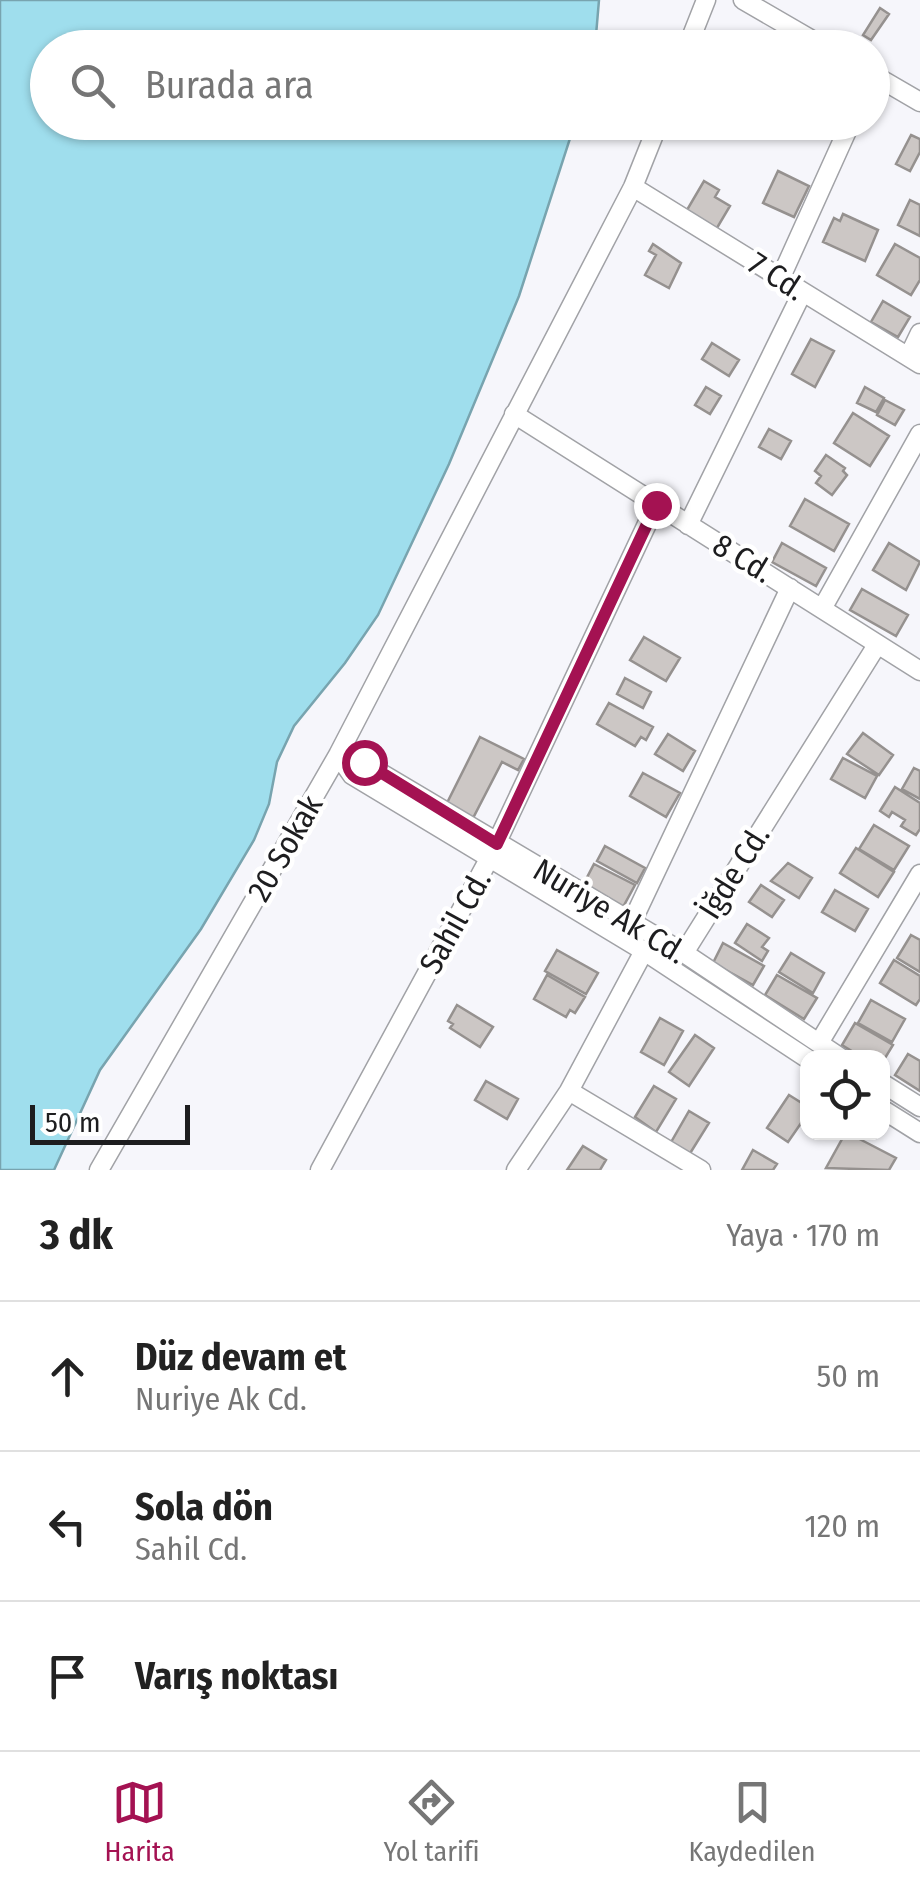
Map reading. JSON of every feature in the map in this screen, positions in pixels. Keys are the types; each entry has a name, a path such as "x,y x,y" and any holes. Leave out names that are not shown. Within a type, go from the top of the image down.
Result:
{"street":[{"path":"695,30 706,0"},
{"path":"743,0 795,30"},
{"path":"890,85 920,102"},
{"path":"514,414 634,188 651,140"},
{"path":"781,277 843,140"},
{"name":"7 Cd.","path":"634,188 914,360"},
{"path":"688,525 802,293"},
{"path":"914,360 920,333"},
{"name":"8 Cd.","path":"514,414 920,671"},
{"name":"20 Sokak","path":"99,1170 338,756 514,414"},
{"path":"823,607 920,434"},
{"name":"Sahil Cd.","path":"320,1170 493,851 656,505"},
{"path":"516,1170 570,1091 644,951 631,924 790,588"},
{"name":"İğde Cd.","path":"644,951 684,953 877,645"},
{"name":"Nuriye Ak Cd.","path":"338,756 364,762 644,951 811,1050"},
{"name":"Nuriye Ak Cd.","path":"493,851 684,953 812,1050"},
{"path":"814,1050 920,874"},
{"path":"890,1088 920,1107"},
{"path":"570,1091 701,1170"},
{"path":"890,1114 920,1134"}],"water":[{"path":"0,0 599,0 596,30 30,30 30,140 569,140 519,296 449,464 378,615 294,726 277,762 269,804 254,840 201,929 100,1070 54,1170 0,1170"}],"building":[{"path":"880,8 889,14 878,30 866,30"},
{"path":"911,135 920,139 920,152 910,171 896,164"},
{"path":"778,171 809,186 794,217 763,203"},
{"path":"704,181 719,190 715,197 730,206 714,233 684,215"},
{"path":"910,200 920,205 920,236 898,225"},
{"path":"843,214 878,230 865,261 823,242 834,218 840,221"},
{"path":"653,244 681,263 669,288 645,275 656,255 649,251"},
{"path":"895,244 920,258 920,280 911,295 877,275"},
{"path":"883,301 910,317 898,337 871,322"},
{"path":"811,339 834,351 815,387 792,374"},
{"path":"712,343 739,360 729,376 702,359"},
{"path":"706,387 721,396 710,414 695,405"},
{"path":"865,387 884,398 876,412 857,403"},
{"path":"885,400 904,410 895,425 877,415"},
{"path":"853,413 889,436 870,466 834,443"},
{"path":"769,429 791,441 781,459 759,447"},
{"path":"826,455 845,468 847,475 832,495 816,483 821,476 815,471"},
{"path":"805,499 849,524 834,551 790,526"},
{"path":"782,543 826,568 816,586 772,562"},
{"path":"889,543 920,562 906,590 873,570"},
{"path":"862,589 908,615 896,636 850,610"},
{"path":"644,637 680,658 666,681 630,660"},
{"path":"625,678 651,692 643,708 617,694"},
{"path":"609,703 653,727 646,740 641,737 635,746 597,724"},
{"path":"863,733 893,755 879,775 847,754"},
{"path":"668,734 695,751 683,771 655,754"},
{"path":"480,737 524,759 518,770 502,762 472,820 445,807"},
{"path":"843,758 877,776 865,798 831,779"},
{"path":"914,768 920,771 920,799 902,789"},
{"path":"643,773 680,793 666,817 630,796"},
{"path":"895,787 920,803 920,829 916,835 901,826 905,820 892,812 889,817 880,811"},
{"path":"874,825 909,846 894,870 859,849"},
{"path":"605,846 645,868 637,883 597,861"},
{"path":"856,848 894,872 878,897 840,873"},
{"path":"788,863 812,878 799,898 771,881"},
{"path":"594,864 635,885 623,907 582,887"},
{"path":"761,885 784,900 772,917 749,902"},
{"path":"835,890 868,909 855,931 822,912"},
{"path":"747,924 769,938 762,947 768,951 762,961 735,943"},
{"path":"911,935 920,940 920,972 897,958"},
{"path":"723,943 764,966 753,985 713,963"},
{"path":"557,950 598,973 586,994 545,971"},
{"path":"791,953 824,973 813,993 779,972"},
{"path":"894,960 920,976 920,999 916,1005 880,983"},
{"path":"547,975 585,997 575,1013 570,1010 566,1017 534,999"},
{"path":"777,975 817,998 804,1019 765,995"},
{"path":"871,1000 905,1019 892,1042 858,1023"},
{"path":"457,1005 493,1027 480,1047 450,1028 453,1024 448,1021"},
{"path":"660,1018 683,1031 664,1065 641,1052"},
{"path":"855,1023 893,1045 890,1050 850,1050 842,1045"},
{"path":"695,1035 714,1048 689,1086 669,1072"},
{"path":"908,1054 920,1061 920,1091 895,1075"},
{"path":"486,1081 518,1099 507,1119 475,1100"},
{"path":"654,1086 676,1099 656,1132 635,1117"},
{"path":"789,1095 800,1102 800,1125 788,1142 767,1128"},
{"path":"689,1111 709,1123 689,1155 670,1144"},
{"path":"842,1140 861,1140 896,1158 889,1170 826,1168"},
{"path":"583,1146 606,1160 600,1170 567,1170"},
{"path":"753,1150 777,1164 773,1170 742,1170"}],"route":[{"path":"364,762 497,844 656,505"}]}
